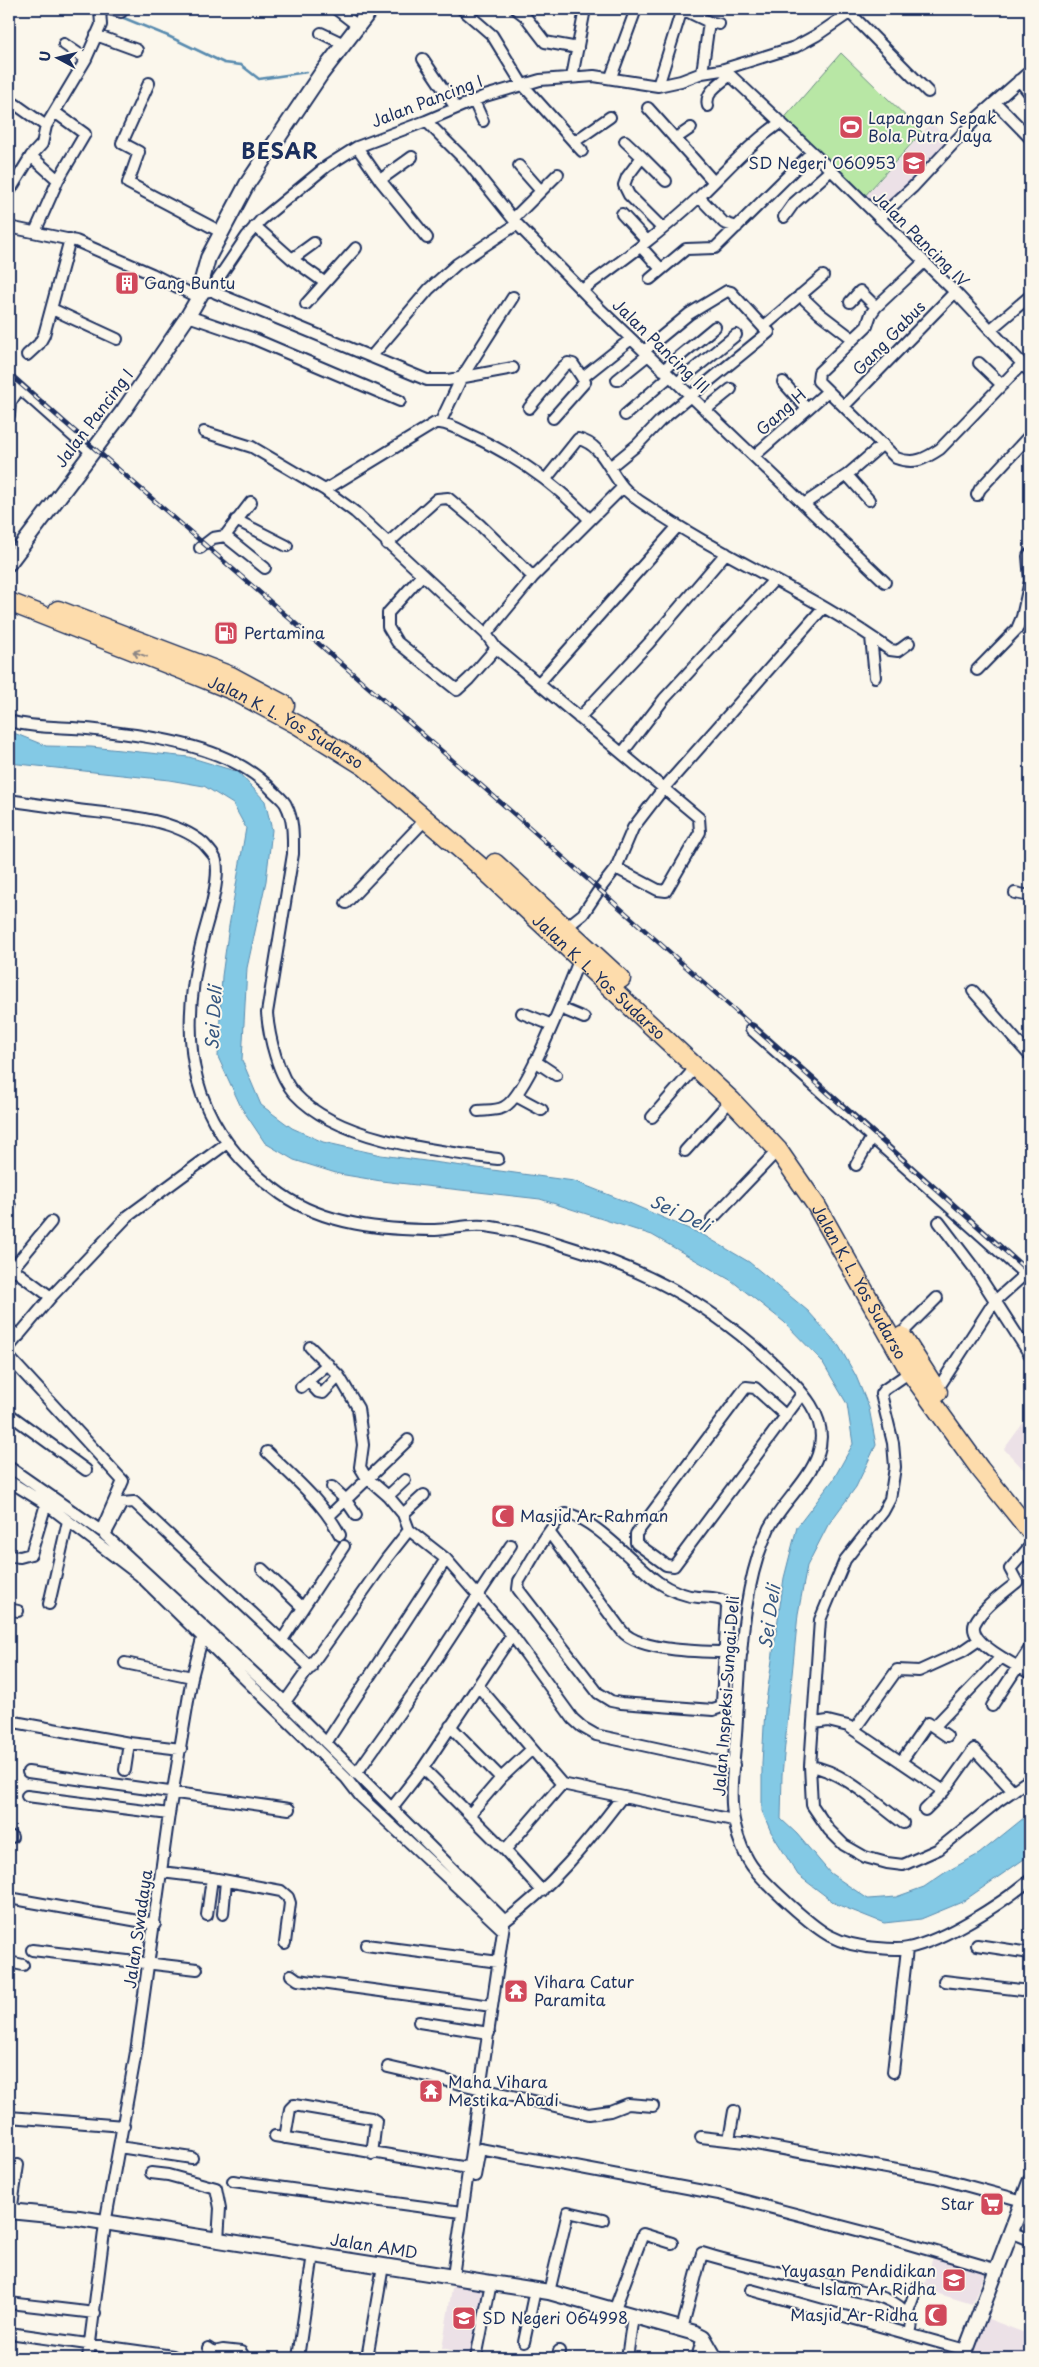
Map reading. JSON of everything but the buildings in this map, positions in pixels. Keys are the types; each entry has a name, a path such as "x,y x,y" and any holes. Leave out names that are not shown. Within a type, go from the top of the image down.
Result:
{"highway":[{"name":"Jalan K. L. Yos Sudarso","path":"9,590 231,676 335,734 388,769 561,931 758,1110 778,1133 831,1209 901,1334 978,1456 1030,1531"},
{"name":"Jalan K. L. Yos Sudarso","path":"9,602 225,688 298,725 364,766 426,820 561,931 580,958 731,1100 778,1150 816,1205 910,1372 978,1456 1030,1514"}],"main road":[{"name":"Jalan Pancing I","path":"9,562 90,452 124,410 188,316 206,294 203,273 221,232 247,184 321,74 371,9"},
{"path":"965,2354 1030,2182"},
{"name":"Jalan AMD","path":"10,2212 79,2218 105,2224 313,2254 542,2291 682,2329 703,2337"},
{"path":"703,2337 715,2358"}],"street":[{"path":"109,9 121,12 124,9"},
{"path":"336,9 358,26"},
{"path":"462,9 492,35 522,84 582,151"},
{"path":"516,9 525,16 545,42 578,48"},
{"path":"572,77 585,9"},
{"path":"611,78 636,9"},
{"path":"658,86 682,9 714,23 702,73"},
{"path":"852,11 928,92"},
{"name":"Jalan Pancing I","path":"206,294 255,226 327,166 357,147 522,84 572,77 611,78 658,86 681,81 702,73 726,73 795,47 817,35 852,11"},
{"path":"9,192 31,156 42,144 46,126 56,113 86,59 101,25 100,13"},
{"path":"321,33 344,44"},
{"path":"96,35 137,50"},
{"path":"64,44 86,59"},
{"path":"423,59 456,108"},
{"path":"879,218 913,187 995,102 1030,71"},
{"path":"708,106 708,96 726,73"},
{"name":"Jalan Pancing IV","path":"726,73 831,170 955,292 1030,372"},
{"path":"1019,80 1030,94"},
{"path":"149,83 122,143 139,152 128,183 221,232"},
{"path":"474,101 483,121"},
{"path":"995,102 1030,138"},
{"path":"15,104 46,126"},
{"path":"648,108 713,182"},
{"path":"35,232 58,180 85,134 56,113"},
{"path":"574,142 610,117"},
{"name":"Jalan Pancing III","path":"423,122 469,164 515,221 631,339 885,582"},
{"path":"582,290 644,244 699,197 754,141 780,122"},
{"path":"675,140 691,128"},
{"path":"625,141 666,181"},
{"path":"357,147 380,180 428,238"},
{"path":"650,279 686,249 715,248 812,152"},
{"path":"31,156 58,180"},
{"path":"380,180 412,157"},
{"path":"642,157 627,177 625,189 662,228"},
{"path":"519,166 541,191"},
{"path":"784,217 794,203 831,170"},
{"path":"371,357 428,289 457,264 499,237 558,174"},
{"path":"699,197 724,223 737,227"},
{"path":"622,214 661,269"},
{"path":"255,226 292,259 324,282"},
{"path":"9,227 70,239 152,274 427,380 441,381 513,368"},
{"path":"27,355 39,344 44,335 70,239"},
{"path":"292,259 314,243"},
{"path":"306,304 356,248"},
{"path":"924,262 876,307 870,314 867,326 819,372 818,381 896,458 905,462 919,461 940,449 1022,364"},
{"path":"763,327 823,276"},
{"path":"610,467 690,396 769,332 727,290 689,314 617,380"},
{"path":"850,302 860,291 876,307"},
{"name":"Gang Gabus","path":"844,405 955,292"},
{"path":"800,295 819,313 854,339"},
{"path":"990,330 1030,296"},
{"path":"440,423 462,377 514,297"},
{"path":"52,309 117,339"},
{"path":"188,316 252,338 400,401"},
{"path":"625,416 670,376 715,327"},
{"path":"670,376 736,335"},
{"path":"582,378 631,339"},
{"path":"979,363 1002,385"},
{"path":"529,408 566,364 573,364 585,382 553,418"},
{"path":"9,379 90,452"},
{"path":"783,382 808,409"},
{"path":"9,415 10,403 19,388"},
{"path":"705,410 731,389"},
{"name":"Gang H","path":"754,456 828,391"},
{"path":"325,490 435,423 440,423 477,438 520,461 567,496 590,520"},
{"path":"204,432 252,447 325,490 355,512 387,544 486,634 496,648 699,818 700,832 670,888 658,890 616,868"},
{"path":"977,495 980,489 1030,437"},
{"path":"546,479 578,439 587,441 610,467 622,486 646,506 894,651 898,651 908,643"},
{"path":"804,504 847,476 883,444"},
{"path":"847,476 869,500"},
{"path":"486,634 533,577 622,486"},
{"path":"387,544 438,499 448,498 533,577"},
{"path":"200,548 213,538 225,536 251,502"},
{"path":"236,520 287,546"},
{"path":"539,683 678,526"},
{"path":"225,536 265,568"},
{"path":"579,718 649,644 726,553"},
{"path":"977,670 1017,629 1025,609 1029,586 1028,556 1030,554"},
{"path":"422,575 389,609 388,627 397,642 457,690 496,648"},
{"path":"622,752 664,699 774,580"},
{"path":"561,931 583,914 616,868 633,828 663,789 823,608"},
{"path":"872,637 875,677"},
{"path":"9,721 26,726 95,730 206,750 239,765 266,782 286,805 293,830 293,854 267,1013 270,1038 284,1078 294,1094 315,1112 354,1130 444,1152 498,1159"},
{"name":"Jalan Inspeksi Sungai Deli","path":"9,800 141,818 184,831 204,844 216,858 216,876 194,973 190,1037 194,1072 204,1104 227,1143 236,1154 278,1192 298,1204 321,1214 362,1225 439,1230 482,1225 536,1236 608,1259 682,1293 723,1321 779,1369 812,1407 818,1421 820,1438 818,1454 802,1486 770,1528 750,1584 742,1652 734,1765 733,1820 752,1868 800,1913 828,1935 862,1946 907,1949 970,1920 1007,1898 1030,1880"},
{"path":"346,903 426,820"},
{"path":"1015,893 1030,896"},
{"path":"478,1111 501,1109 516,1096 560,1008 580,958"},
{"path":"973,991 1030,1056"},
{"path":"560,1008 584,1018"},
{"path":"522,1013 552,1025"},
{"path":"751,1029 1028,1276 994,1302 936,1390"},
{"path":"535,1061 556,1075"},
{"path":"652,1117 696,1067"},
{"path":"516,1096 542,1110"},
{"path":"684,1151 731,1100"},
{"path":"856,1164 872,1137"},
{"path":"9,1347 51,1298 128,1216 227,1143"},
{"path":"712,1219 778,1150"},
{"path":"51,1222 11,1267 51,1298"},
{"path":"939,1222 974,1268 994,1302 1030,1355"},
{"path":"901,1334 937,1298"},
{"path":"9,1329 19,1336"},
{"path":"310,1347 339,1376 358,1408 363,1445 360,1467 366,1477 388,1496 403,1514 409,1530 446,1559 512,1635 574,1719 587,1730 611,1739 734,1765"},
{"path":"9,1467 101,1531 123,1481 11,1364"},
{"path":"328,1364 305,1384 322,1393 339,1376"},
{"path":"910,1372 882,1393 893,1443 895,1467 890,1499 877,1522 845,1560 820,1620 810,1766 812,1805 829,1830 844,1845 857,1853 887,1863 903,1865 939,1849 1030,1779"},
{"path":"786,1416 755,1388 746,1387 636,1534 636,1543 666,1565 674,1566 786,1416 802,1394"},
{"path":"9,1414 86,1470"},
{"path":"328,1516 366,1477 408,1440"},
{"path":"267,1452 303,1486 328,1516 340,1535"},
{"path":"9,1480 46,1504 139,1575 202,1639 346,1778 360,1796 504,1926"},
{"path":"388,1496 405,1480"},
{"path":"332,1487 356,1515"},
{"path":"403,1514 424,1495"},
{"path":"311,1668 134,1502 122,1503 105,1535 285,1702 504,1926"},
{"path":"9,1556 27,1556 33,1551 46,1504"},
{"path":"571,1515 619,1547 647,1573 665,1586 684,1595 723,1599 727,1606 724,1652 722,1703 717,1709 621,1704 602,1697 518,1589 519,1581 549,1532 562,1516 571,1515"},
{"path":"49,1604 68,1521"},
{"path":"285,1702 311,1668 386,1558 409,1530"},
{"path":"549,1532 622,1631 632,1640 651,1646 742,1652"},
{"path":"356,1774 478,1597 511,1545"},
{"path":"282,1640 344,1546"},
{"path":"1030,1546 1010,1569 1017,1582 991,1604 975,1624 974,1633 979,1640 1001,1657 1030,1673"},
{"path":"326,1743 446,1559"},
{"path":"262,1569 303,1608"},
{"path":"391,1809 423,1768 512,1635"},
{"name":"Jalan Swadaya","path":"88,2358 105,2224 124,2126 170,1814 192,1677 202,1639"},
{"path":"854,1730 897,1670 919,1671 963,1651 979,1640"},
{"path":"992,1706 1030,1648"},
{"path":"934,1727 1001,1657"},
{"path":"125,1663 192,1677"},
{"path":"479,1687 530,1750 562,1784 733,1820"},
{"path":"9,1721 129,1743 181,1749"},
{"path":"814,1723 836,1722 854,1730 944,1791"},
{"path":"901,1762 927,1723 929,1722 946,1736"},
{"path":"450,1726 501,1778"},
{"path":"125,1770 129,1743"},
{"path":"925,1810 944,1791 974,1749 1013,1792"},
{"path":"470,1814 501,1778 530,1750"},
{"path":"810,1766 822,1768 840,1777 903,1823"},
{"path":"423,1768 505,1850 542,1891"},
{"path":"28,1772 289,1809"},
{"path":"505,1850 562,1784"},
{"path":"27,1796 170,1814"},
{"path":"471,2172 479,2088 504,1926 542,1891 589,1840 622,1797"},
{"path":"161,1872 212,1878 281,1891 286,1894 290,1903 285,1944"},
{"path":"207,1915 212,1878"},
{"path":"223,1914 226,1881"},
{"path":"9,1898 154,1924"},
{"path":"366,1945 499,1962"},
{"path":"977,1945 1030,1953"},
{"path":"893,2072 907,1949"},
{"path":"32,1950 148,1965 197,1969"},
{"path":"9,1962 23,1965"},
{"path":"291,1976 298,1980 492,2006"},
{"path":"944,1981 1030,1991"},
{"path":"419,2022 489,2033"},
{"path":"388,2067 589,2114 610,2111 628,2104 653,2106"},
{"path":"372,2154 376,2121 371,2118 294,2105 290,2110 280,2137 372,2154 471,2172"},
{"path":"729,2140 734,2112"},
{"path":"9,2117 124,2126"},
{"path":"701,2137 729,2140 935,2177 1023,2201"},
{"path":"119,2147 192,2158"},
{"path":"453,2276 461,2212 471,2172 480,2149 719,2194 895,2240 998,2270"},
{"path":"10,2212 18,2166"},
{"path":"151,2173 168,2175 216,2188 220,2208 218,2240"},
{"path":"233,2181 461,2212"},
{"path":"524,2342 568,2212 603,2220"},
{"path":"1011,2232 1030,2240"},
{"path":"614,2311 644,2234 672,2243"},
{"path":"682,2329 702,2253 726,2261 827,2282 889,2300 907,2314 912,2322 910,2334"},
{"path":"298,2358 313,2254"},
{"path":"367,2358 383,2266"},
{"path":"476,2358 491,2283"},
{"path":"907,2314 917,2287"},
{"path":"751,2290 910,2334 965,2354"},
{"path":"9,2303 95,2314"},
{"path":"627,2358 633,2316"},
{"path":"9,2333 173,2356"},
{"path":"697,2358 703,2337"},
{"path":"208,2348 214,2352 223,2350 241,2352 245,2358"}],"shaded area":[{"name":"SD Negeri 060953","path":"931,123 953,142 879,213 864,198"},
{"path":"1030,1414 1030,1476 1004,1449"},
{"name":"Yayasan Pendidikan Islam Ar Ridha","path":"934,2254 986,2270 972,2304 923,2289"},
{"name":"SD Negeri 064998","path":"453,2282 486,2287 472,2355 442,2348"},
{"path":"986,2318 1030,2335 1030,2358 971,2358"}],"green space":[{"name":"Lapangan Sepak Bola Putra Jaya","path":"841,53 922,132 863,198 781,122"}],"water":[{"path":"9,731 46,746 91,747 189,757 238,772 265,801 272,830 266,881 247,968 242,1060 261,1105 292,1128 323,1142 381,1155 574,1181 705,1236 749,1262 808,1311 839,1346 856,1376 869,1408 876,1445 856,1487 828,1525 807,1566 798,1614 782,1775 781,1819 797,1834 830,1873 868,1899 896,1897 924,1887 946,1872 979,1854 1030,1813 1030,1855 962,1902 921,1919 884,1923 836,1904 798,1875 771,1832 762,1811 762,1764 765,1708 784,1578 797,1527 833,1480 853,1444 847,1404 822,1361 784,1322 732,1281 652,1235 540,1199 381,1181 339,1174 294,1160 265,1143 241,1107 218,1057 222,976 246,828 233,804 204,786 169,780 9,763"}],"waterway":[{"path":"119,16 168,36 224,63 241,65 259,79 307,72"}],"railway":[{"path":"9,374 529,827 1030,1273"}],"place":[{"name":"Lapangan Sepak Bola Putra Jaya","path":"851,127"},
{"name":"SD Negeri 060953","path":"914,163"},
{"name":"Gang Buntu","path":"127,283"},
{"name":"Pertamina","path":"226,633"},
{"name":"Masjid Ar-Rahman","path":"503,1516"},
{"name":"Vihara Catur Paramita","path":"516,1991"},
{"name":"Maha Vihara Mestika Abadi","path":"431,2091"},
{"name":"Star","path":"992,2204"},
{"name":"Yayasan Pendidikan Islam Ar Ridha","path":"954,2280"},
{"name":"Masjid Ar-Ridha","path":"936,2315"},
{"name":"SD Negeri 064998","path":"464,2318"}],"district":[{"name":"BESAR","path":"280,152"}],"water label":[{"name":"Sei Deli","path":"214,1018"},
{"name":"Sei Deli","path":"680,1214"},
{"name":"Sei Deli","path":"770,1617"}]}
